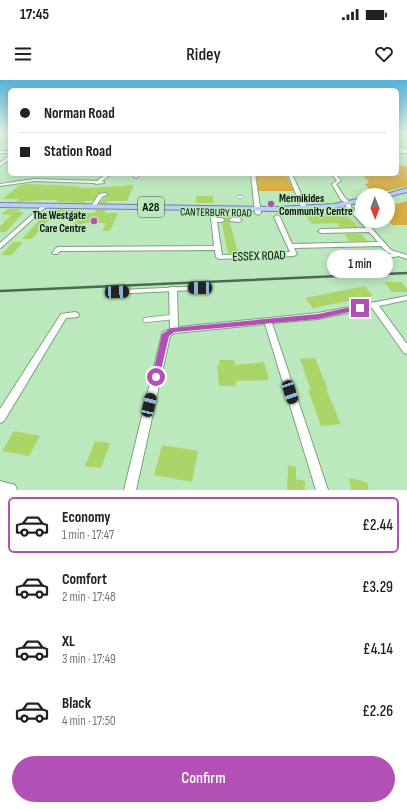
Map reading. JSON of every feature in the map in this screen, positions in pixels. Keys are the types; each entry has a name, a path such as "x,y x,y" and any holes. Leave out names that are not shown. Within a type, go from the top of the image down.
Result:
{"highway":[{"path":"395,193 407,190"},
{"path":"395,197 407,194"},
{"name":"CANTERBURY ROAD","path":"348,205 355,202"},
{"name":"CANTERBURY ROAD","path":"0,205 93,206 213,213 305,210 355,204"},
{"name":"CANTERBURY ROAD","path":"45,206 52,208 129,208"}],"street":[{"path":"0,165 8,159"},
{"path":"0,185 35,180 98,183 107,176"},
{"path":"253,176 254,198 258,211"},
{"path":"291,176 305,210"},
{"path":"335,176 339,181 334,184 343,199 382,244 396,255 407,257"},
{"path":"93,206 101,195 105,194"},
{"path":"0,246 45,206"},
{"path":"213,213 222,220"},
{"path":"55,253 58,249 218,248 213,213"},
{"path":"277,217 290,246"},
{"path":"232,220 239,220"},
{"path":"321,231 370,230"},
{"name":"ESSEX ROAD","path":"218,248 219,257 294,254 290,246 382,244"},
{"path":"130,490 170,332 173,317 173,289"},
{"path":"170,332 318,316 407,298"},
{"path":"374,305 407,351"},
{"path":"0,418 64,316 75,315"},
{"path":"268,322 322,490"},
{"path":"0,488 10,490"}],"lane":[{"path":"356,258 387,257 396,255"},
{"path":"117,292 200,288"},
{"path":"145,320 173,317"}],"shaded area":[{"path":"399,166 407,166 407,186 395,189 369,188 365,185 369,182 364,176 401,175 399,174"},
{"path":"254,176 287,176 294,191 258,191"},
{"path":"407,201 407,225 395,225 395,204"}],"building":[{"path":"20,185 78,186 77,187 88,188 134,185 127,201 107,201 107,203 100,203 104,197 108,196 108,193 105,192 98,193 93,201 86,201 84,203 55,202 58,200 16,202 19,199 2,199"},
{"path":"196,196 213,196 213,203 196,203"},
{"path":"8,209 21,209 16,212 24,212 6,232 0,232 0,226 11,215 1,214"},
{"path":"49,209 79,210 74,217 51,217 32,239 22,239"},
{"name":"The Westgate Care Centre","path":"96,210 106,210 105,213 118,213 110,231 102,231 106,223 83,223 78,230 70,230 81,213 94,213"},
{"path":"223,212 227,212 228,215 232,215 228,220 238,253 228,253 222,224 226,220 223,217"},
{"path":"345,214 355,224 355,227 339,227 337,223 312,224 306,216"},
{"path":"344,234 362,234 367,241 349,241"},
{"path":"13,242 23,242 12,255 1,255"},
{"path":"384,282 402,282 407,289 407,292 392,292"},
{"path":"365,286 373,296 313,308 305,298"},
{"path":"315,358 341,424 321,426 308,390 311,390 300,359"},
{"path":"219,360 234,360 235,365 264,362 269,380 236,381 236,386 219,386 217,365 220,365"},
{"path":"14,431 40,436 29,456 2,451"},
{"path":"95,441 110,443 101,468 85,466"},
{"path":"162,445 198,451 192,482 154,475"},
{"path":"288,465 296,467 296,479 305,481 305,490 287,490"},
{"path":"349,478 367,482 369,490 351,490"}],"railway":[{"path":"0,291 407,273"}],"place":[{"name":"Mermikides Community Centre","path":"271,204"},
{"name":"The Westgate Care Centre","path":"94,221"}],"route":[{"path":"156,377 166,334 174,330 268,322 318,316 360,308"}]}
